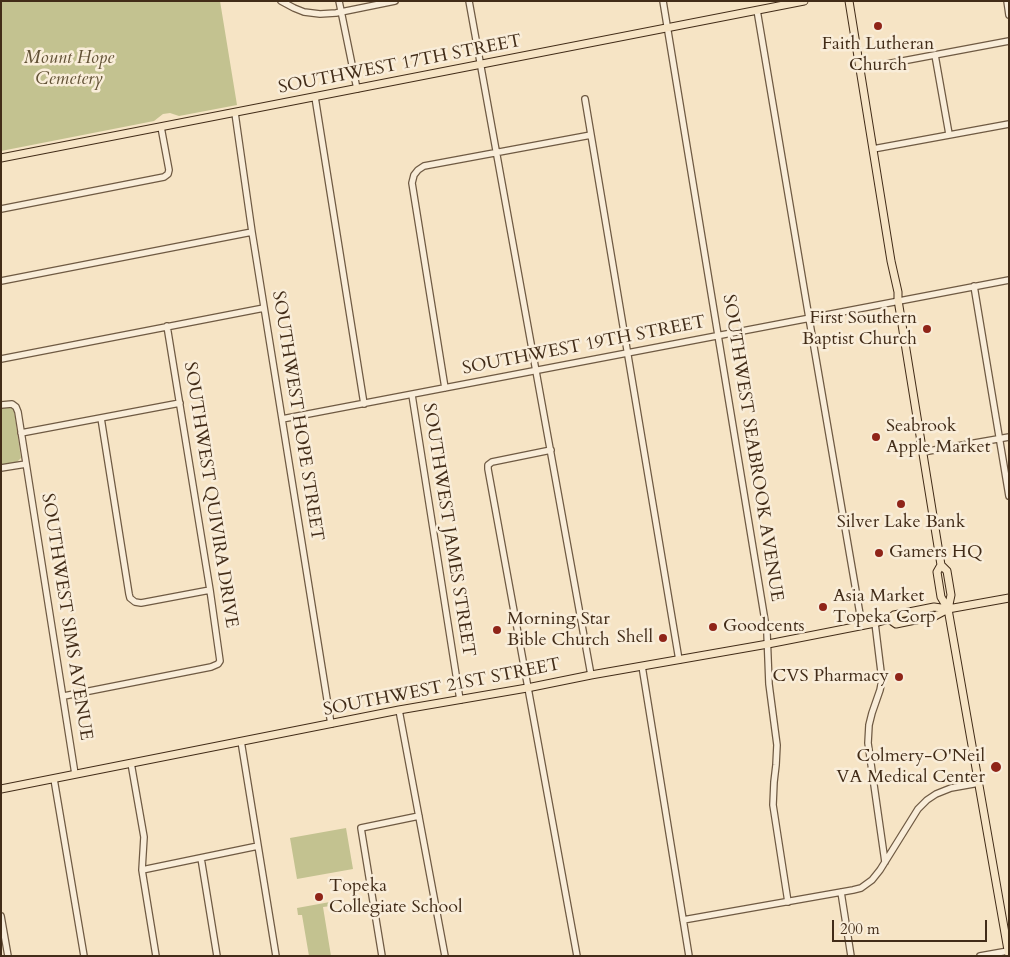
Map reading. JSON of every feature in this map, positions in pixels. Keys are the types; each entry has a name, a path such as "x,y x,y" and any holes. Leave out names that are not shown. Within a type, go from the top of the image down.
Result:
{"main road":[{"name":"SOUTHWEST 17TH STREET","path":"1,158 804,1"},
{"path":"849,1 898,292 941,565 937,572 941,597 948,609 1008,953"},
{"name":"SOUTHWEST 21ST STREET","path":"2,787 54,779 399,710 862,626 889,619 894,615 934,607 948,609 1009,598"}],"street":[{"path":"281,1 310,13 326,14 395,1"},
{"path":"339,1 357,88"},
{"path":"469,1 591,675"},
{"name":"SOUTHWEST SEABROOK AVENUE","path":"663,1 768,644 769,684 777,745 773,810 788,902"},
{"path":"1007,1 1009,15"},
{"path":"758,10 808,318 862,626"},
{"path":"860,69 1009,41"},
{"path":"935,55 949,134"},
{"path":"315,97 364,404"},
{"path":"585,99 679,660"},
{"name":"SOUTHWEST HOPE STREET","path":"235,113 330,724"},
{"path":"873,149 1009,124"},
{"path":"1,209 164,177 168,174 169,170 161,127"},
{"path":"445,388 412,183 414,175 422,167 591,135"},
{"path":"1,281 252,232"},
{"name":"SOUTHWEST 19TH STREET","path":"282,420 1009,280"},
{"path":"974,286 1009,496"},
{"path":"1,359 264,308"},
{"name":"SOUTHWEST QUIVIRA DRIVE","path":"64,696 215,666 220,659 167,326"},
{"name":"SOUTHWEST JAMES STREET","path":"412,395 460,700"},
{"path":"21,432 180,403"},
{"name":"SOUTHWEST SIMS AVENUE","path":"1,405 12,404 16,407 64,696 75,774"},
{"path":"101,418 129,594 133,600 141,603 210,590"},
{"path":"923,452 1009,437"},
{"path":"551,450 490,463 488,469 577,956"},
{"path":"1,468 26,464"},
{"path":"875,623 882,680 872,713 868,743 885,862"},
{"path":"642,666 689,956"},
{"path":"399,710 445,956"},
{"path":"241,741 276,956"},
{"path":"131,763 144,837 142,870 156,956"},
{"path":"54,779 84,956"},
{"path":"683,920 853,890 868,883 875,877 918,809 927,800 951,788 979,783"},
{"path":"382,956 361,828 419,816"},
{"path":"142,870 258,846"},
{"path":"201,858 217,956"},
{"path":"841,892 851,956"},
{"path":"1,916 8,956"},
{"path":"980,956 1008,953"}],"green space":[{"name":"Mount Hope Cemetery","path":"1,1 220,1 237,105 179,116 170,113 163,114 154,121 1,151"},
{"path":"10,406 14,410 21,458 17,462 1,465 1,408"},
{"path":"346,828 353,869 297,879 290,838"},
{"path":"330,902 331,906 323,907 331,956 309,956 302,915 298,915 297,908"}],"place":[{"name":"Faith Lutheran Church","path":"878,26"},
{"name":"First Southern Baptist Church","path":"927,329"},
{"name":"Seabrook Apple Market","path":"876,437"},
{"name":"Silver Lake Bank","path":"901,504"},
{"name":"Gamers HQ","path":"879,553"},
{"name":"Asia Market Topeka Corp","path":"823,607"},
{"name":"Goodcents","path":"713,627"},
{"name":"Morning Star Bible Church","path":"497,630"},
{"name":"Shell","path":"663,638"},
{"name":"CVS Pharmacy","path":"899,677"},
{"name":"Colmery-O'Neil VA Medical Center","path":"996,767"},
{"name":"Topeka Collegiate School","path":"319,897"}]}
